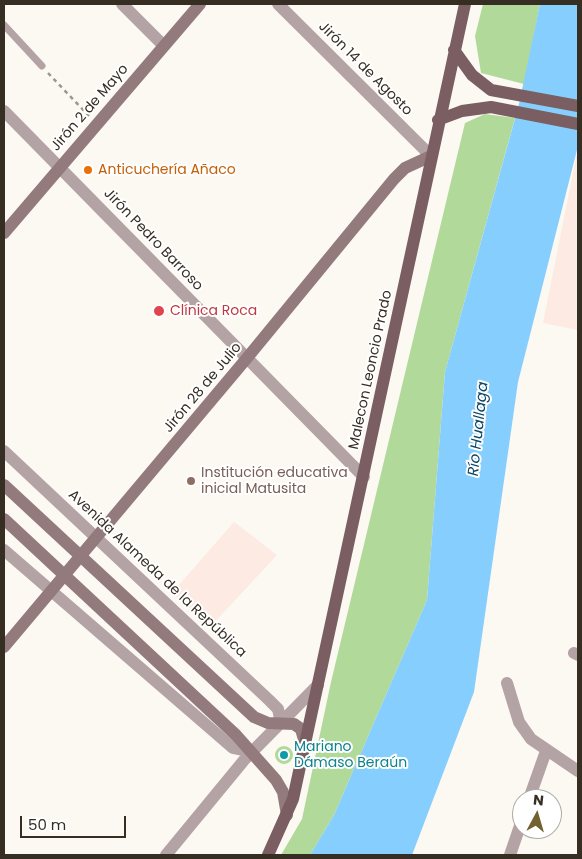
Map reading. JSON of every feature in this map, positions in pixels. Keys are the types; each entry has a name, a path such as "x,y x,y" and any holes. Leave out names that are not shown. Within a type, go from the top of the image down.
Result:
{"main road":[{"name":"Malecon Leoncio Prado","path":"268,855 287,815 305,743 364,477 438,120 465,4"},
{"path":"454,50 472,75 491,90 578,106"},
{"path":"438,120 462,111 491,108 578,124"}],"street":[{"path":"122,4 163,45"},
{"name":"Jirón 2 de Mayo","path":"4,233 200,4"},
{"name":"Jirón 14 de Agosto","path":"278,4 431,156"},
{"name":"Jirón Pedro Barroso","path":"4,111 364,477"},
{"name":"Jirón 28 de Julio","path":"4,647 247,358 394,179 405,168 431,156"},
{"name":"Avenida Alameda de la República","path":"4,451 278,709 281,723"},
{"path":"4,485 254,716 268,723 294,724 301,730 305,743"},
{"path":"4,519 236,735 276,780 283,792 287,815"},
{"path":"4,550 233,748 252,752"},
{"path":"507,683 519,722 531,739 578,771"},
{"path":"166,855 252,752 318,685"},
{"path":"532,789 546,750"},
{"path":"510,855 515,839"}],"lane":[{"path":"4,25 42,66"}],"path":[{"path":"42,66 96,124"}],"shaded area":[{"path":"578,148 578,330 543,323"},
{"path":"234,522 277,555 210,627 172,593"}],"green space":[{"path":"483,4 540,4 524,84 481,73 475,36"},
{"path":"485,114 515,118 445,372 427,600 334,815 310,855 281,855 302,819 331,682 465,123"},
{"path":"284,746 290,749 293,755 290,761 284,764 278,761 275,755 278,749"}],"water":[{"name":"Río Huallaga","path":"540,4 578,4 578,146 518,382 474,692 412,855 310,855 334,815 427,600 445,372 519,104"}],"place":[{"name":"Anticuchería Añaco","path":"88,170"},
{"name":"Clínica Roca","path":"159,311"},
{"name":"Institución educativa inicial Matusita","path":"191,481"},
{"name":"Mariano Dámaso Beraún","path":"284,755"}]}
